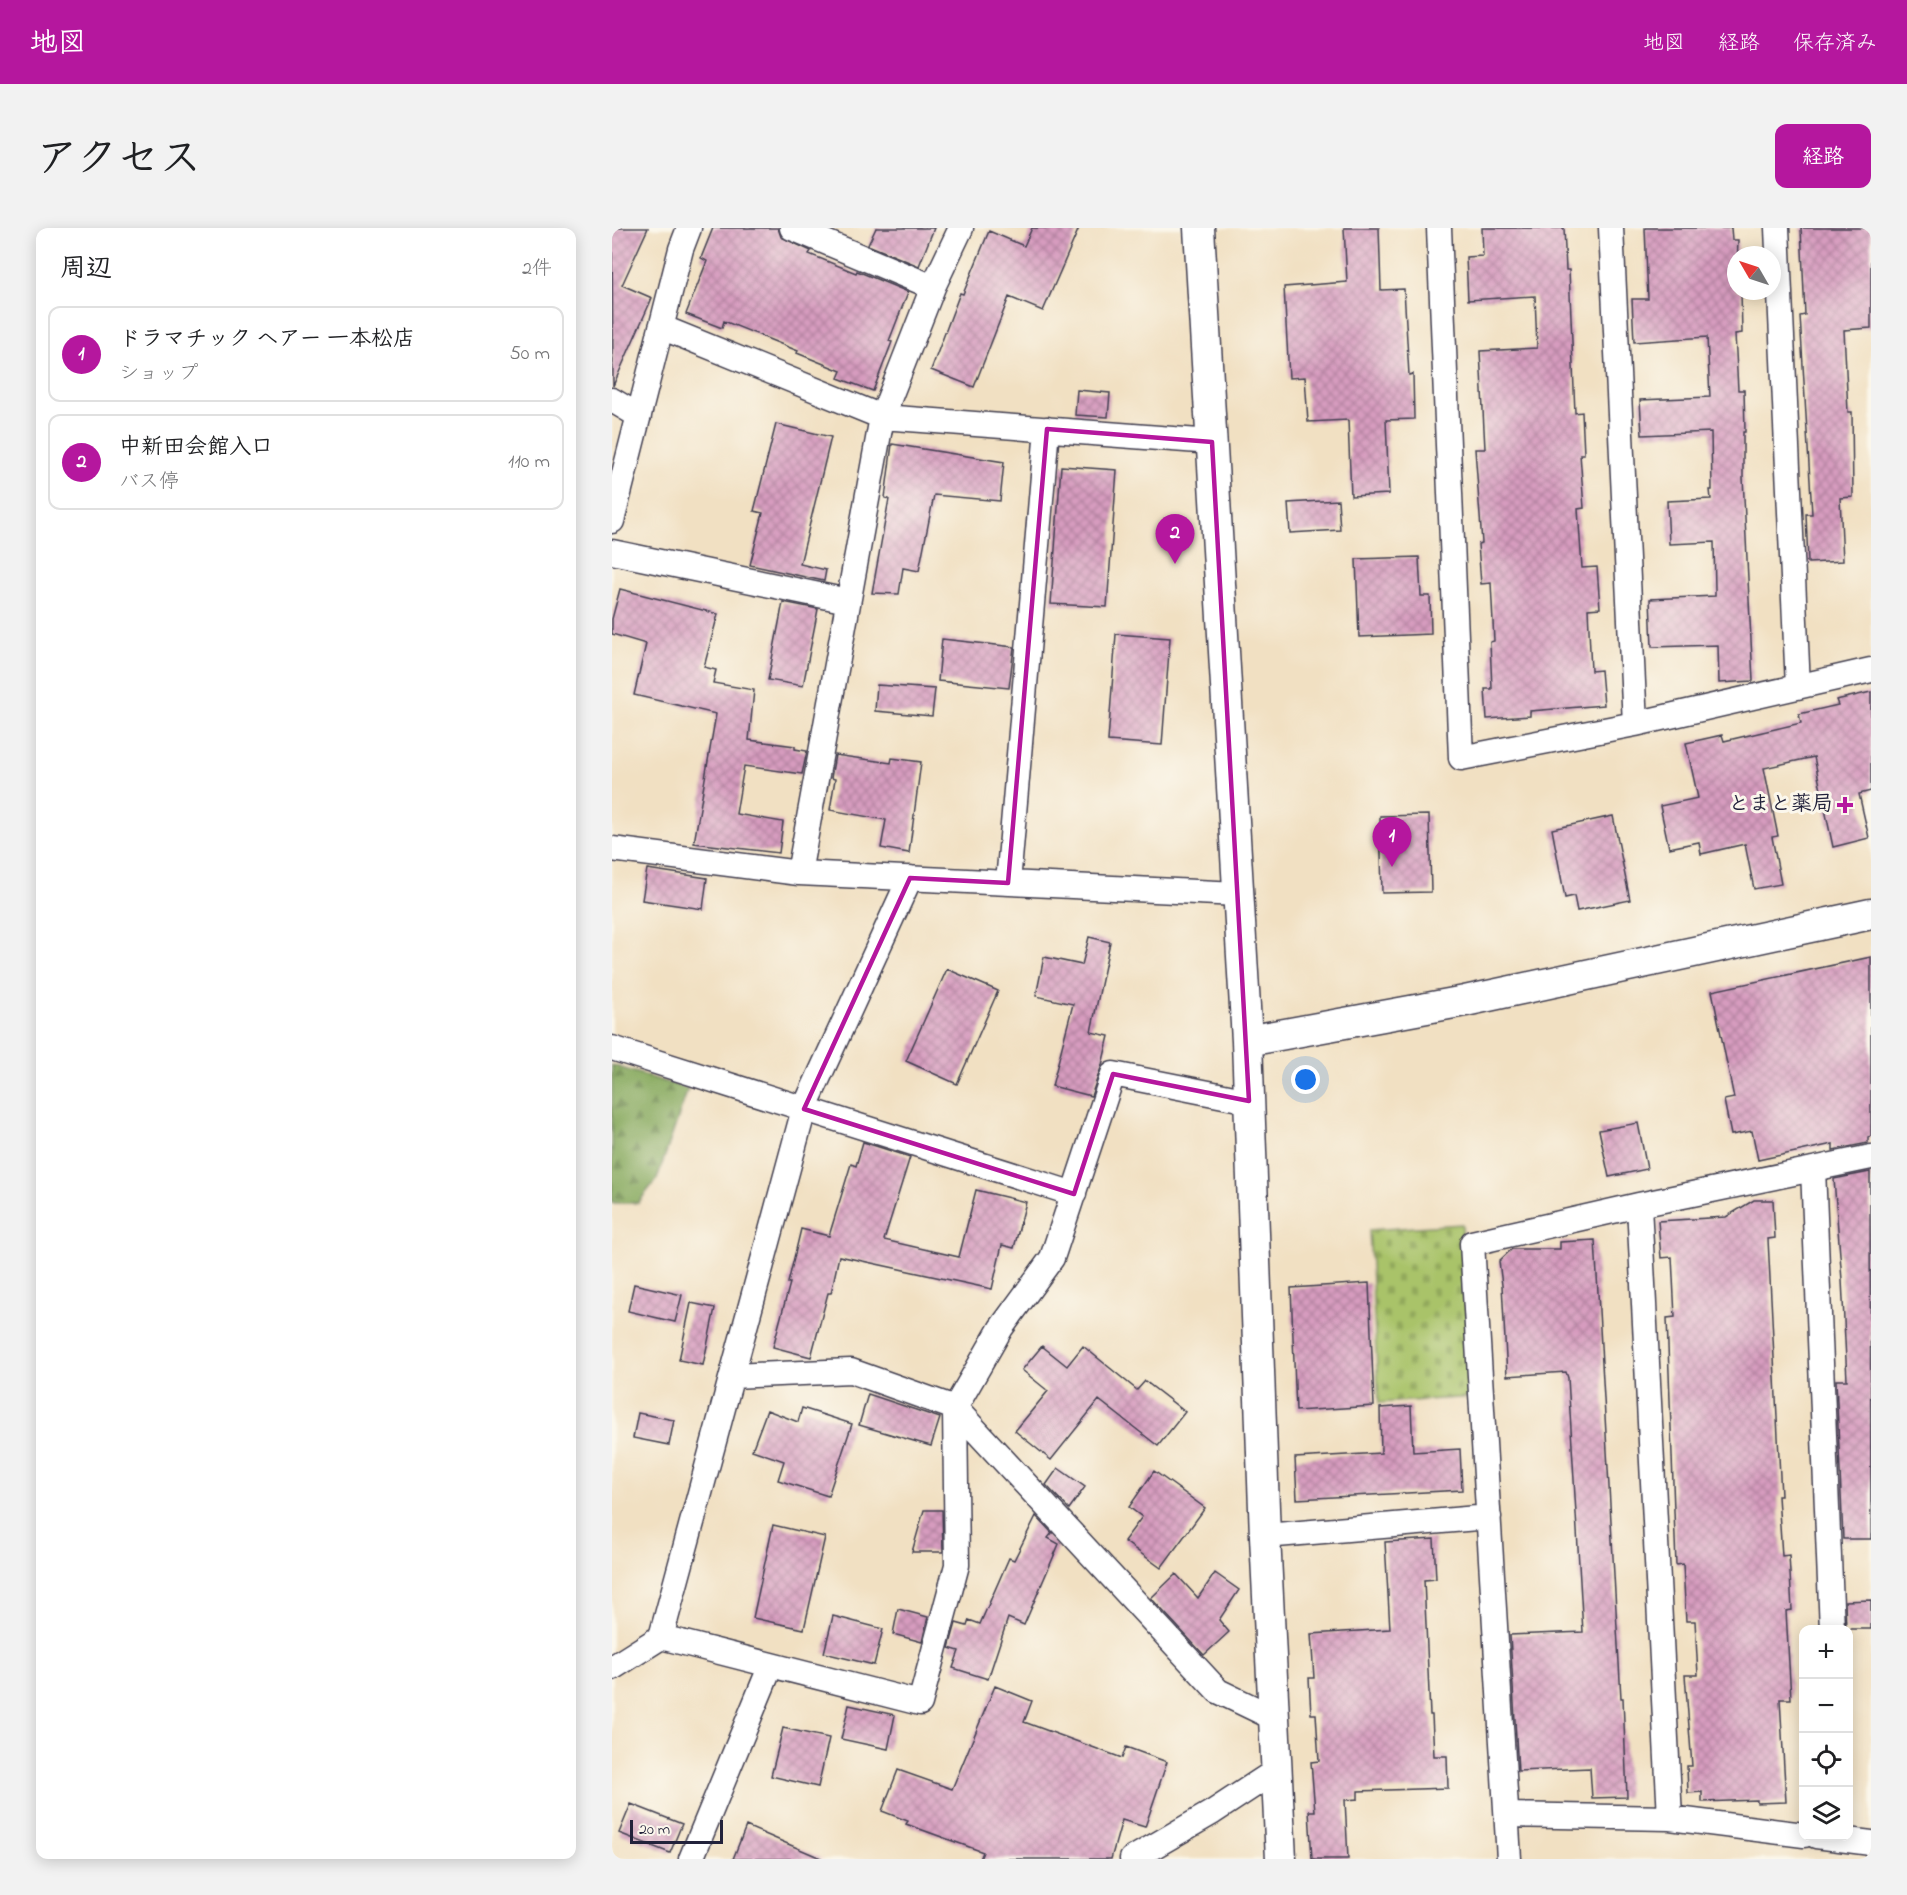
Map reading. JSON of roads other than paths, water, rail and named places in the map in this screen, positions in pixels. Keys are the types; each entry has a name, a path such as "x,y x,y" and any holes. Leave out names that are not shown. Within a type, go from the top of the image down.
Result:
{"street":[{"path":"612,521 681,249 689,228"},
{"path":"792,228 933,287"},
{"path":"799,873 882,417 933,287 961,228"},
{"path":"1199,228 1247,1041 1265,1536 1281,1859"},
{"path":"1439,228 1461,758 1635,724 1871,670"},
{"path":"1611,228 1635,724"},
{"path":"1777,228 1798,687"},
{"path":"661,327 882,417 1212,442"},
{"path":"612,400 639,416"},
{"path":"1008,884 1047,429"},
{"path":"612,552 848,601"},
{"path":"612,849 799,873 1238,894"},
{"path":"612,1668 661,1638 804,1109 909,879"},
{"path":"1247,1041 1465,1001 1871,914"},
{"path":"612,1048 1074,1194"},
{"path":"661,1638 920,1703 957,1565 955,1408 1001,1328 1052,1258 1113,1074 1249,1101"},
{"path":"1509,1859 1472,1243 1639,1204 1871,1157"},
{"path":"1813,1169 1832,1625"},
{"path":"1639,1204 1670,1818"},
{"path":"732,1376 851,1371 955,1408 1218,1691 1274,1718"},
{"path":"1265,1536 1489,1517"},
{"path":"691,1859 771,1665"},
{"path":"1132,1859 1213,1812 1277,1770"},
{"path":"1508,1815 1670,1818 1799,1834"},
{"path":"1853,1840 1871,1843"}],"place":[{"name":"中新田会館入口","path":"1175,564"},
{"name":"とまと薬局","path":"1845,805"},
{"name":"ドラマチック ヘアー 一本松店","path":"1392,867"}]}
